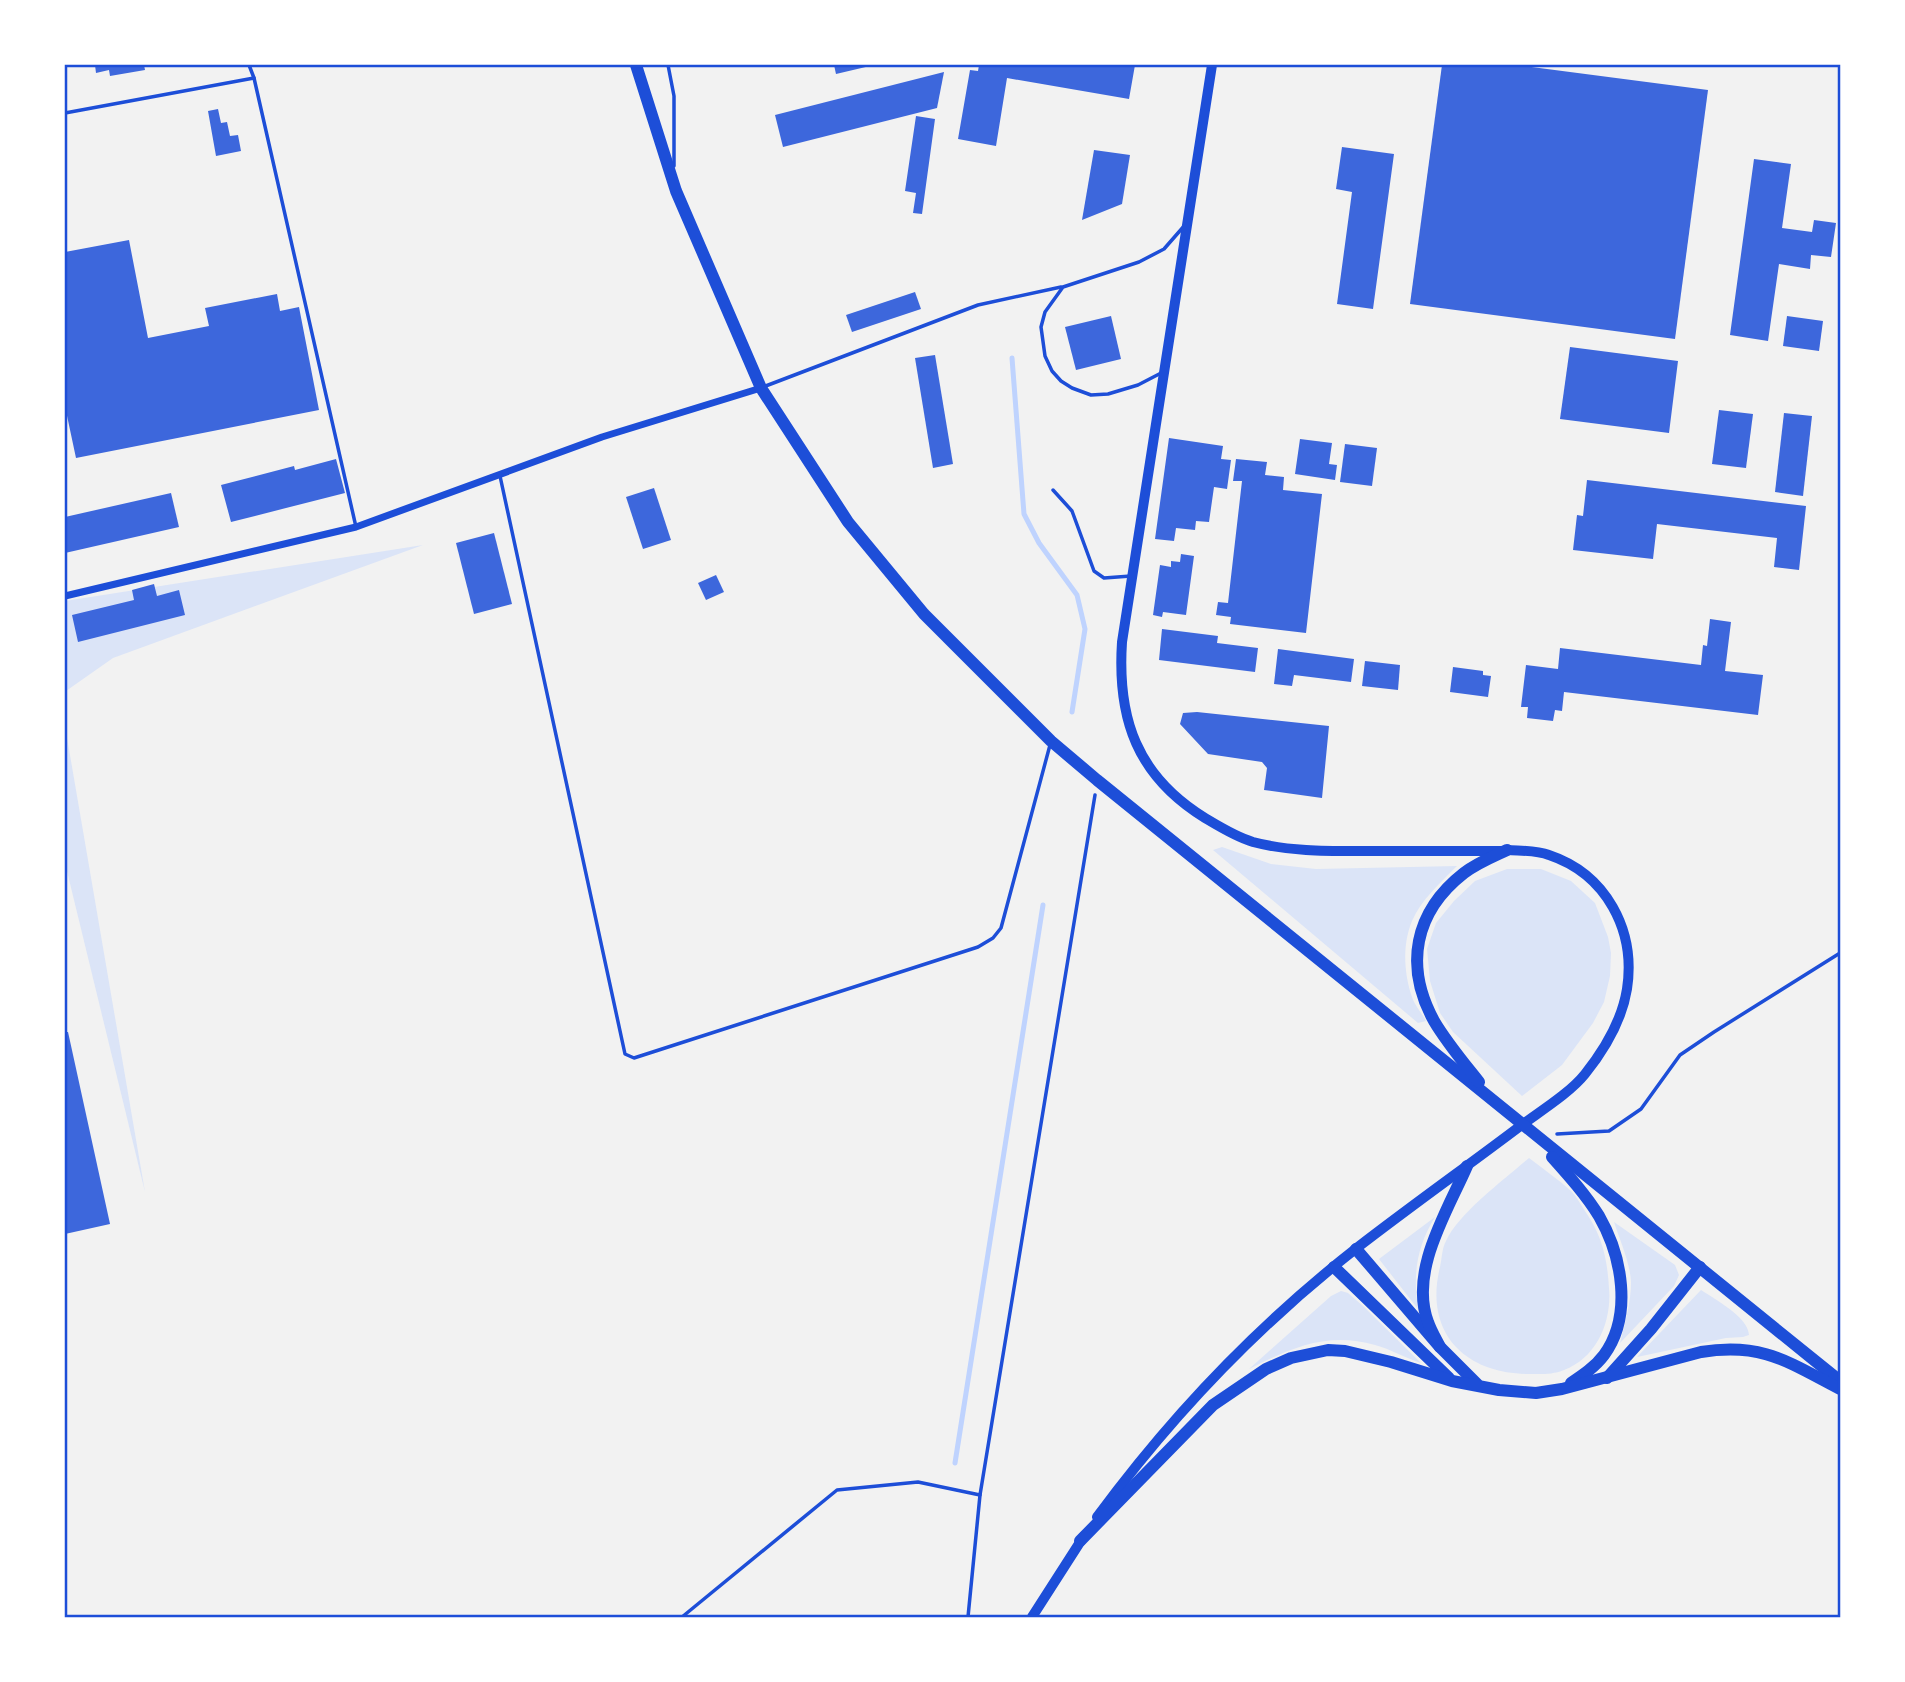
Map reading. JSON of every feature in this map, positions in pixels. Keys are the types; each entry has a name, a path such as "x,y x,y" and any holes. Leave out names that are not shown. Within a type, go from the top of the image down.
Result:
{"main road":[{"path":"636,68 673,182 761,388 848,522 924,614 1051,741 1097,780 1840,1381"},
{"path":"1032,1617 1080,1541 1132,1470 1218,1371 1262,1328 1356,1249 1579,1082 1607,1042 1618,1021 1627,988 1628,951 1624,930 1606,896 1582,871 1546,854 1507,850 1481,862 1465,872 1438,898 1422,928 1416,960 1422,993 1434,1022 1447,1042 1492,1099"},
{"path":"1534,1135 1589,1200 1599,1216 1614,1250 1621,1286 1618,1324 1605,1354 1592,1368 1562,1389"},
{"path":"1440,1347 1428,1323 1424,1307 1424,1276 1432,1243 1467,1166"},
{"path":"1356,1249 1440,1347 1477,1384"},
{"path":"1334,1267 1452,1381"},
{"path":"1606,1378 1651,1329 1700,1267"},
{"path":"1080,1541 1213,1405 1266,1368 1310,1352 1345,1351 1452,1381 1499,1390 1536,1393 1562,1389 1701,1352 1741,1349 1779,1358 1840,1388"}],"street":[{"path":"1212,65 1133,576 1126,606 1120,669 1122,698 1139,752 1155,776 1176,797 1198,814 1251,842 1312,851 1507,850"},
{"path":"65,596 356,527 602,437 761,388"}],"lane":[{"path":"248,65 254,79 356,527"},
{"path":"668,65 674,96 673,182"},
{"path":"65,113 254,79"},
{"path":"761,388 978,306 1063,287 1139,262 1164,249 1188,220"},
{"path":"1063,287 1045,312 1041,327 1045,356 1060,381 1091,395 1108,394 1138,385 1164,371"},
{"path":"499,474 625,1054 629,1057 634,1058 978,947 993,938 1001,928 1051,741"},
{"path":"1054,490 1072,511 1094,571 1104,578 1133,576"}],"path":[{"path":"968,1617 980,1495 1097,780"},
{"path":"1534,1135 1609,1131 1641,1109 1681,1055 1840,953"},
{"path":"682,1617 837,1490 918,1482 980,1495"}],"shaded area":[{"path":"423,545 113,658 66,691 65,703 65,601"},
{"path":"65,726 145,1192 65,863"},
{"path":"1222,847 1271,864 1316,869 1457,866 1421,906 1412,921 1407,940 1405,959 1409,988 1426,1021 1418,1023 1213,850"},
{"path":"1507,869 1541,869 1571,881 1595,903 1611,953 1610,976 1604,1002 1593,1023 1562,1065 1522,1096 1453,1032 1440,1013 1430,981 1427,949 1436,923 1454,901 1475,881"},
{"path":"1529,1158 1571,1191 1595,1227 1607,1266 1609,1288 1605,1325 1594,1347 1576,1364 1559,1372 1546,1374 1504,1372 1467,1357 1444,1329 1438,1311 1437,1290 1442,1253 1452,1230 1483,1197"},
{"path":"1435,1217 1420,1251 1416,1285 1418,1309 1379,1259"},
{"path":"1614,1222 1675,1265 1679,1275 1674,1286 1620,1343 1629,1305 1631,1282 1627,1259"},
{"path":"1701,1290 1737,1315 1749,1335 1637,1357"},
{"path":"1341,1291 1348,1293 1363,1306 1421,1363 1375,1345 1341,1340 1295,1348 1249,1369 1331,1296"}],"building":[{"path":"95,65 144,65 145,70 110,76 109,70 96,73"},
{"path":"834,65 870,65 870,66 836,74"},
{"path":"979,65 1135,65 1129,99 1007,78 996,146 958,139 970,70 978,71"},
{"path":"1442,65 1516,65 1708,90 1675,339 1410,304"},
{"path":"944,72 937,108 783,147 775,115"},
{"path":"218,109 221,123 227,122 230,136 238,135 241,151 216,156 208,111"},
{"path":"916,116 935,119 922,214 913,213 916,193 905,191"},
{"path":"1342,147 1394,154 1373,309 1337,304 1352,192 1336,189"},
{"path":"1094,150 1130,155 1122,204 1082,220"},
{"path":"1754,159 1791,164 1782,228 1812,232 1814,220 1836,223 1831,257 1811,255 1810,269 1779,264 1768,341 1730,335"},
{"path":"129,240 148,338 209,326 205,308 277,294 280,311 299,307 319,410 76,458 65,411 65,252"},
{"path":"915,292 921,309 852,332 846,315"},
{"path":"1111,316 1121,359 1076,370 1065,327"},
{"path":"1787,316 1823,321 1819,351 1783,346"},
{"path":"1570,347 1678,361 1669,433 1560,419"},
{"path":"935,355 953,464 933,468 915,358"},
{"path":"1719,410 1753,414 1746,468 1712,464"},
{"path":"1784,413 1812,416 1803,496 1775,492"},
{"path":"1169,438 1223,446 1221,459 1231,460 1227,489 1214,487 1209,522 1196,521 1195,530 1176,528 1174,541 1155,539"},
{"path":"1300,439 1332,443 1329,464 1337,465 1335,480 1295,474"},
{"path":"1345,444 1377,448 1372,486 1340,482"},
{"path":"336,459 345,493 231,522 221,485 294,466 295,470"},
{"path":"1236,459 1267,462 1265,475 1284,477 1283,490 1322,494 1306,633 1230,624 1231,617 1216,615 1218,602 1228,603 1242,481 1233,481"},
{"path":"1587,480 1806,506 1799,570 1774,567 1777,538 1657,524 1653,559 1573,550 1577,515 1583,516"},
{"path":"654,488 671,540 643,549 626,497"},
{"path":"171,493 179,527 65,553 65,517"},
{"path":"494,533 512,604 474,614 456,543"},
{"path":"1181,554 1194,556 1186,615 1163,612 1162,617 1153,615 1160,565 1171,567 1171,561 1180,562"},
{"path":"716,575 724,592 706,600 698,583"},
{"path":"154,584 157,596 179,590 185,615 78,642 72,615 134,600 132,590"},
{"path":"1710,619 1731,622 1725,671 1763,675 1758,715 1564,692 1562,711 1555,710 1553,721 1527,718 1528,707 1521,707 1526,665 1558,669 1560,648 1701,665 1703,645 1707,646"},
{"path":"1162,629 1218,636 1217,643 1258,648 1255,672 1159,660"},
{"path":"1278,649 1354,659 1351,682 1294,675 1292,686 1274,684"},
{"path":"1365,661 1400,665 1398,690 1362,686"},
{"path":"1453,667 1483,671 1483,675 1491,676 1488,697 1450,692"},
{"path":"1197,712 1329,726 1322,798 1264,790 1267,768 1262,762 1208,754 1180,724 1183,713"},
{"path":"65,1032 68,1032 110,1224 65,1234"}],"waterway":[{"path":"1012,358 1024,514 1039,543 1077,595 1085,629 1072,712"},
{"path":"955,1463 1043,905"}]}
